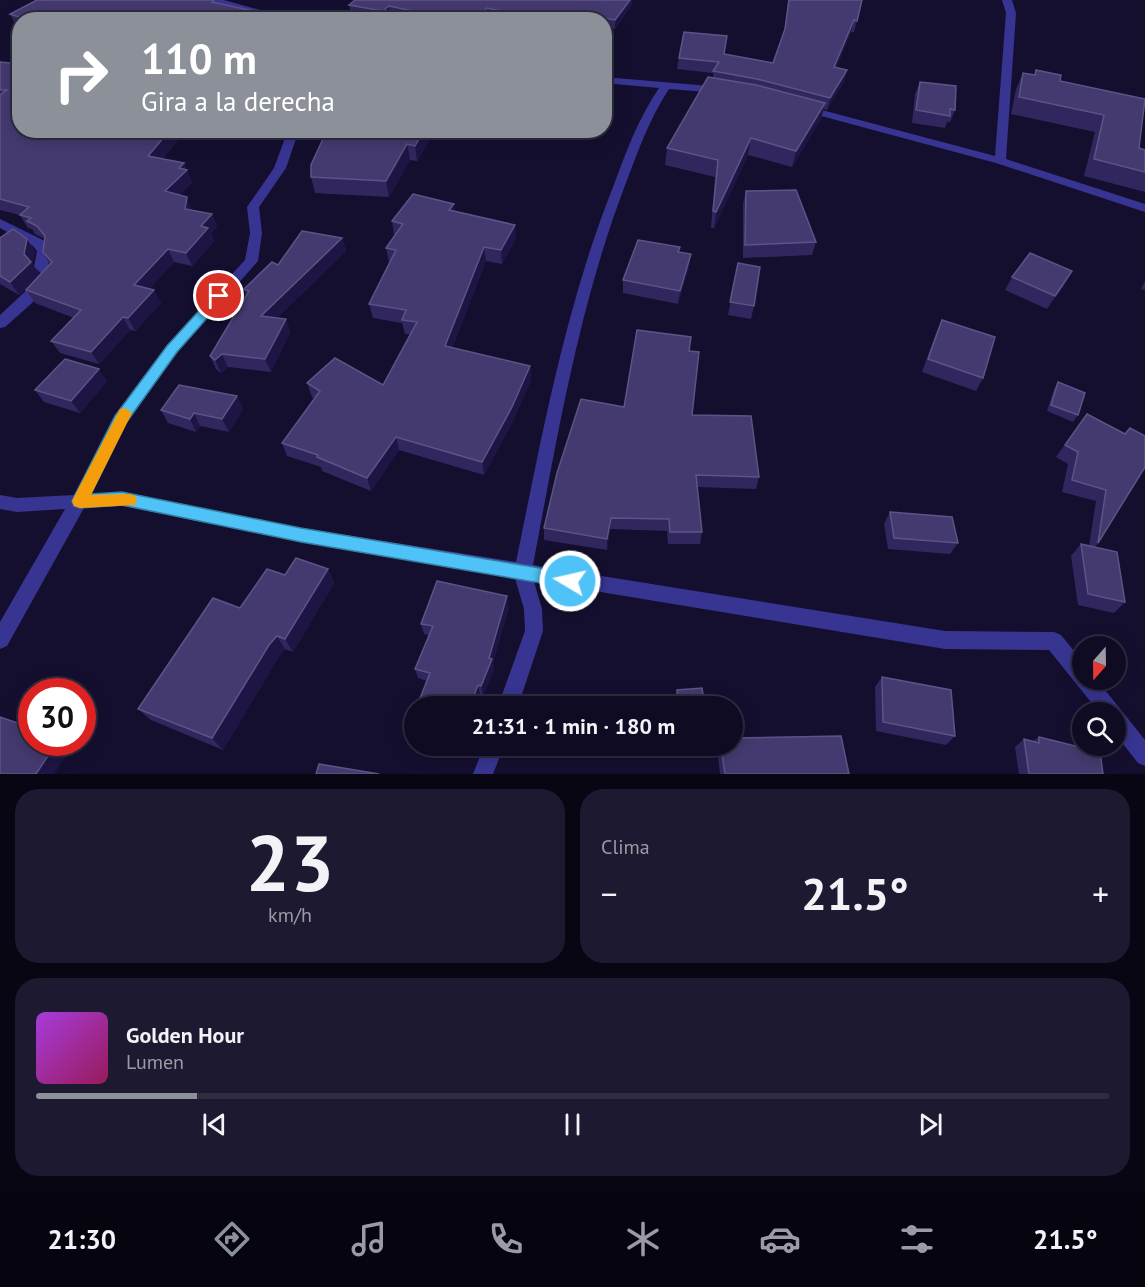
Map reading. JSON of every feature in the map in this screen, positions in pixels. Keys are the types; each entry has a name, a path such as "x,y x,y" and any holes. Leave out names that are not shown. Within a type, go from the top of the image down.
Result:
{"street":[{"path":"1000,161 1011,13 1007,0"},
{"path":"217,1 260,12"},
{"path":"612,81 704,87 735,93"},
{"path":"511,696 534,631 533,609 523,573 564,362 601,232 646,116 666,84"},
{"path":"786,104 1000,161 1145,208"},
{"path":"0,640 80,501 120,420 172,349 251,261 256,234 254,207 280,168 291,138"},
{"path":"0,223 38,243 44,250 41,267 51,275 0,323"},
{"path":"0,502 17,505 122,499 301,535 945,640 1054,641 1072,663"},
{"path":"1094,690 1103,702"},
{"path":"1126,732 1145,756"},
{"path":"483,774 490,756"}],"building":[{"path":"37,0 214,0 212,2 258,12 14,12"},
{"path":"355,0 630,0 615,20 612,19 612,12 506,12 487,8 483,12 418,12 389,6 383,11 349,5"},
{"path":"789,0 862,0 857,21 854,20 834,67 847,70 830,98 757,79 713,71 719,62 679,58 684,32 727,36 724,54 773,63 785,29"},
{"path":"0,62 12,63 12,138 163,138 148,156 184,163 179,168 187,170 165,191 187,197 185,209 212,214 201,226 208,228 186,253 168,249 134,285 154,290 128,318 123,317 91,352 51,341 81,310 26,290 52,262 43,252 45,236 37,226 27,221 31,218 20,215 29,207 0,199 0,95 7,90 0,90"},
{"path":"1036,70 1061,75 1060,81 1145,99 1139,148 1145,150 1145,172 1094,159 1104,115 1019,97 1023,73 1035,75"},
{"path":"708,77 756,85 825,103 796,151 751,138 716,212 713,211 718,160 667,148"},
{"path":"920,82 956,86 955,110 950,109 950,116 916,110"},
{"path":"323,138 420,138 415,146 407,144 386,181 311,177 311,165"},
{"path":"796,190 816,242 745,245 746,191"},
{"path":"413,194 454,204 449,210 515,225 501,250 484,247 445,346 530,366 512,407 482,462 396,437 367,478 317,457 318,455 282,443 320,391 307,383 335,358 383,385 417,322 402,320 406,310 369,304 396,250 386,248 403,224 392,221"},
{"path":"13,229 27,239 24,254 31,262 10,282 0,276 0,238"},
{"path":"302,231 342,238 261,316 286,319 265,359 222,354 215,360 210,356 249,291 244,289 272,262 278,265"},
{"path":"638,240 680,247 678,252 691,254 680,291 623,280"},
{"path":"1030,253 1072,271 1055,296 1012,277"},
{"path":"738,263 760,267 754,306 730,302"},
{"path":"942,320 995,337 983,378 928,359"},
{"path":"637,330 691,337 689,351 699,352 692,415 751,416 759,477 696,475 702,532 670,532 669,519 611,518 607,539 544,528 557,473 581,399 624,407"},
{"path":"65,359 99,369 71,401 35,390"},
{"path":"1058,382 1085,393 1078,415 1051,405"},
{"path":"179,385 237,396 222,419 194,413 190,419 161,410"},
{"path":"1087,414 1125,434 1130,428 1145,436 1145,467 1098,543 1106,490 1072,480 1078,452 1065,445"},
{"path":"890,512 952,517 958,543 894,538"},
{"path":"1081,544 1117,552 1125,602 1088,594"},
{"path":"296,558 328,569 285,639 277,636 269,645 212,738 138,709 213,598 240,608 267,569 285,575"},
{"path":"437,581 507,596 489,658 492,659 481,686 478,685 474,696 421,696 430,673 415,669 433,626 421,624"},
{"path":"882,677 951,690 955,736 883,722"},
{"path":"702,688 703,696 678,696 677,690"},
{"path":"0,717 18,723 18,756 48,756 36,774 0,774"},
{"path":"841,736 849,774 725,774 722,756 743,756 743,738"},
{"path":"1039,737 1072,745 1072,756 1101,756 1103,774 1029,774 1024,739 1039,743"},
{"path":"319,764 379,774 316,774"}],"slow traffic":[{"path":"125,413 80,501 130,500"}],"route":[{"path":"219,296 172,349 120,420 80,501 122,499 301,535 570,581"}]}
